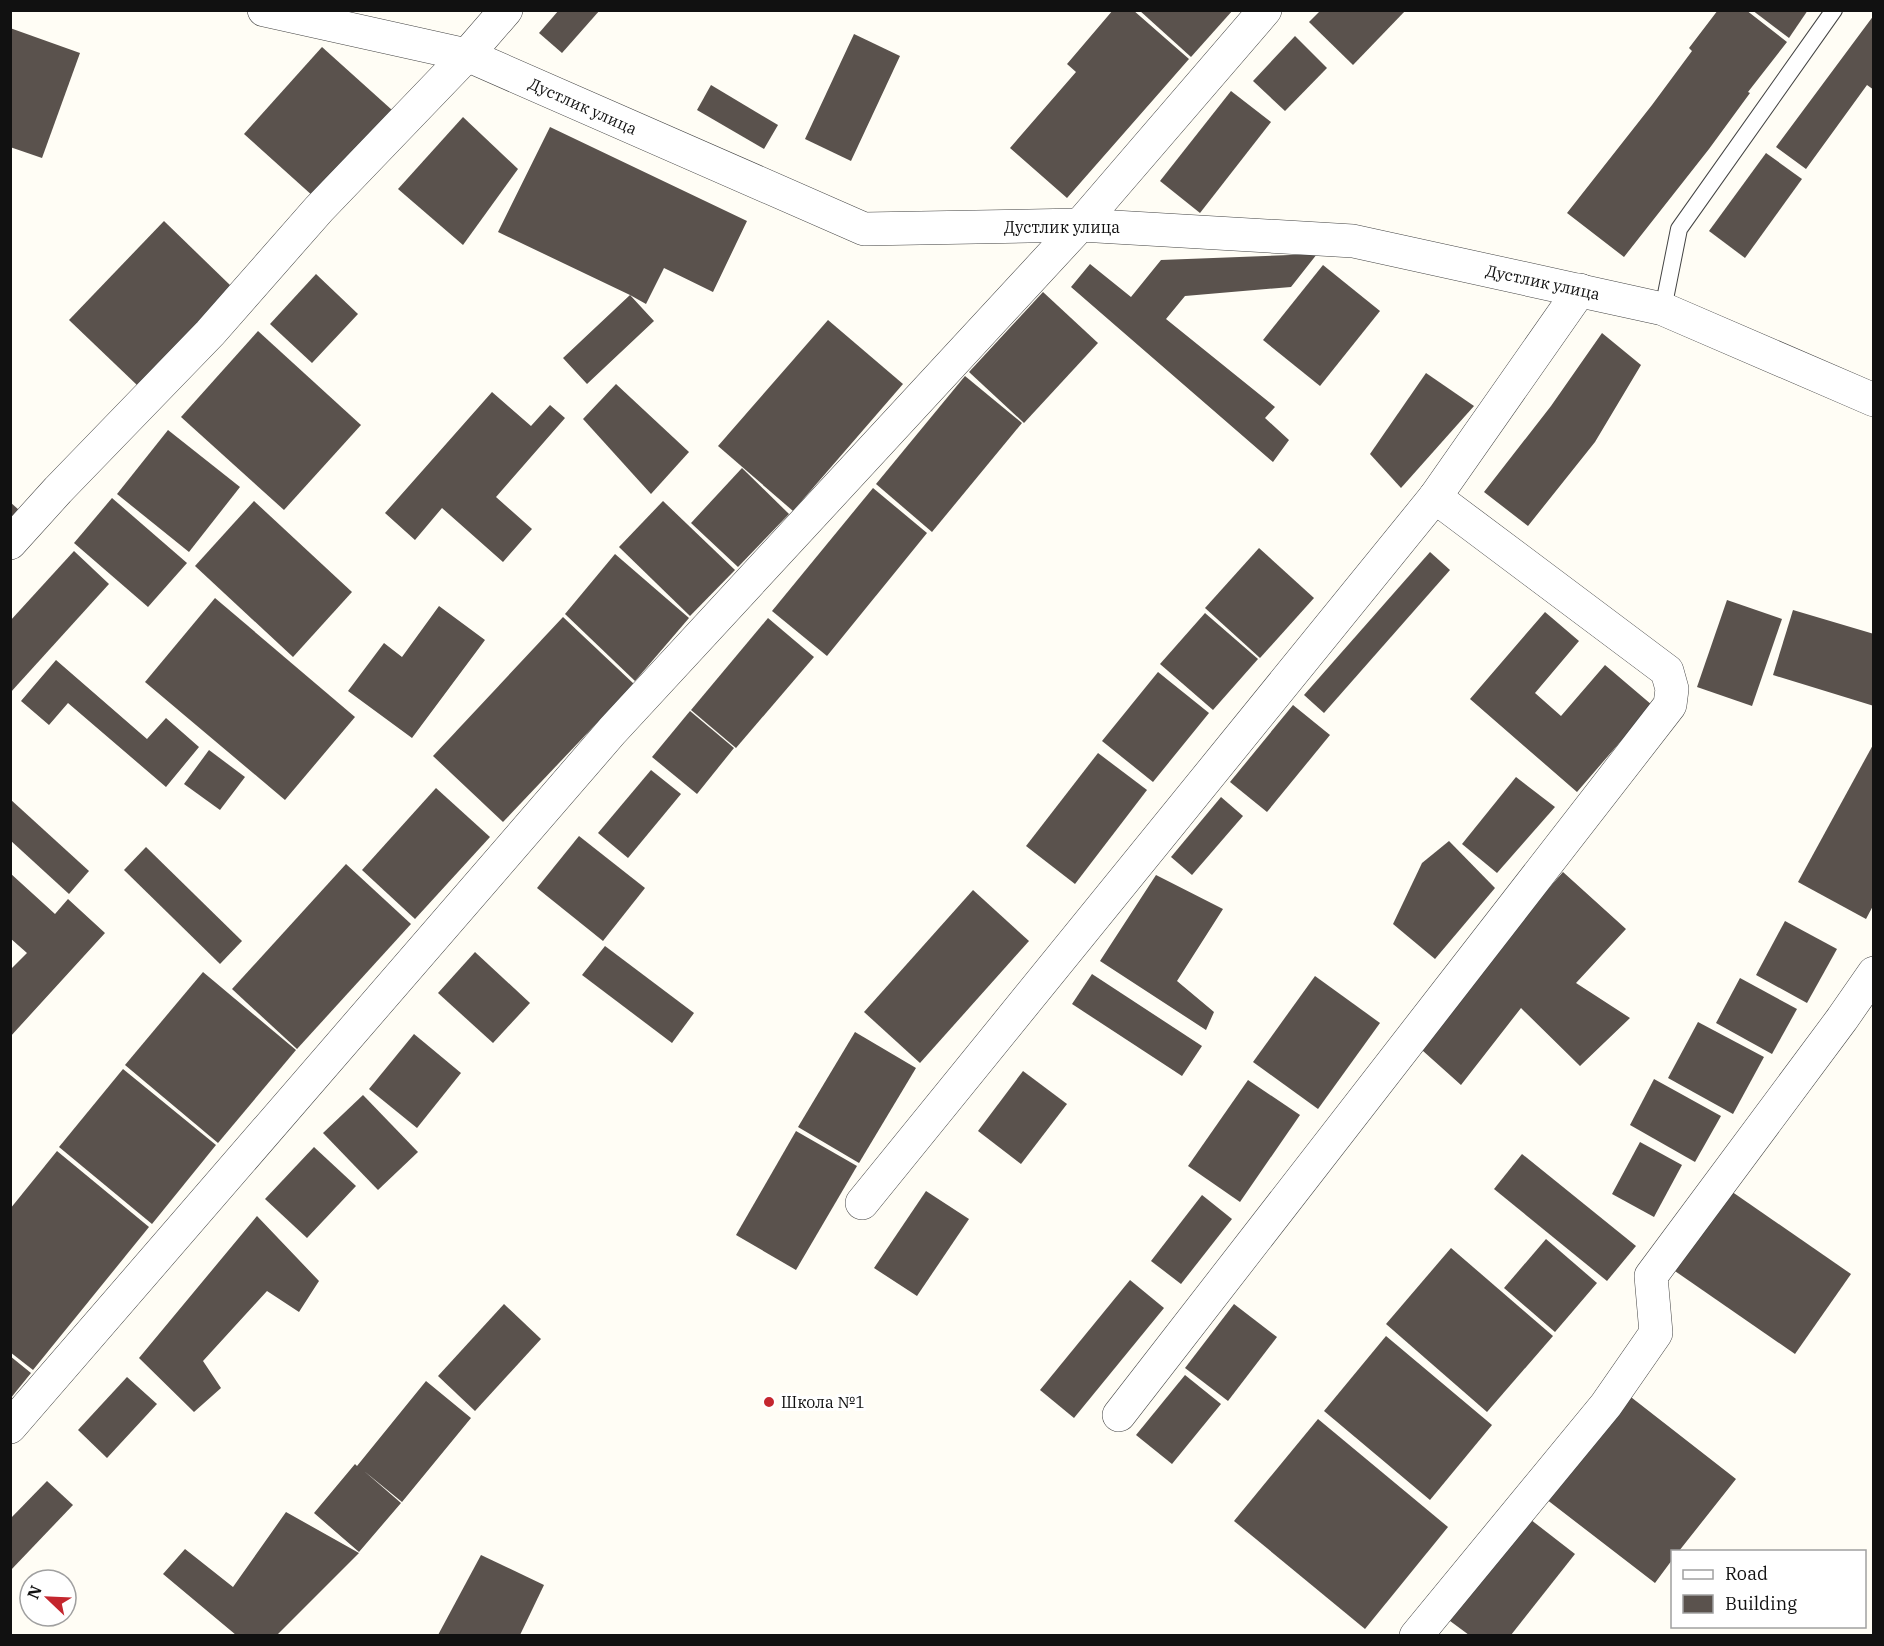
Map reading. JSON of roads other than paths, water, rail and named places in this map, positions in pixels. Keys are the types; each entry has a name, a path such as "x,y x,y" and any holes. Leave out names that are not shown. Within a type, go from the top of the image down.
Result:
{"street":[{"name":"Дустлик улица","path":"264,10 467,55 864,229 1080,225 1353,241 1663,309 1874,400"},
{"path":"10,543 66,481 210,333 319,209 467,55 506,10"},
{"path":"10,1427 612,731 1080,225 1264,10"},
{"path":"862,1203 1435,497 1580,290"},
{"path":"1119,1415 1670,705 1672,689 1667,671 1435,497"},
{"path":"1416,1635 1606,1405 1650,1342 1656,1333 1651,1276 1874,973"}],"lane":[{"path":"1663,309 1679,229 1834,10"}],"place":[{"name":"Школа №1","path":"769,1402"}]}
